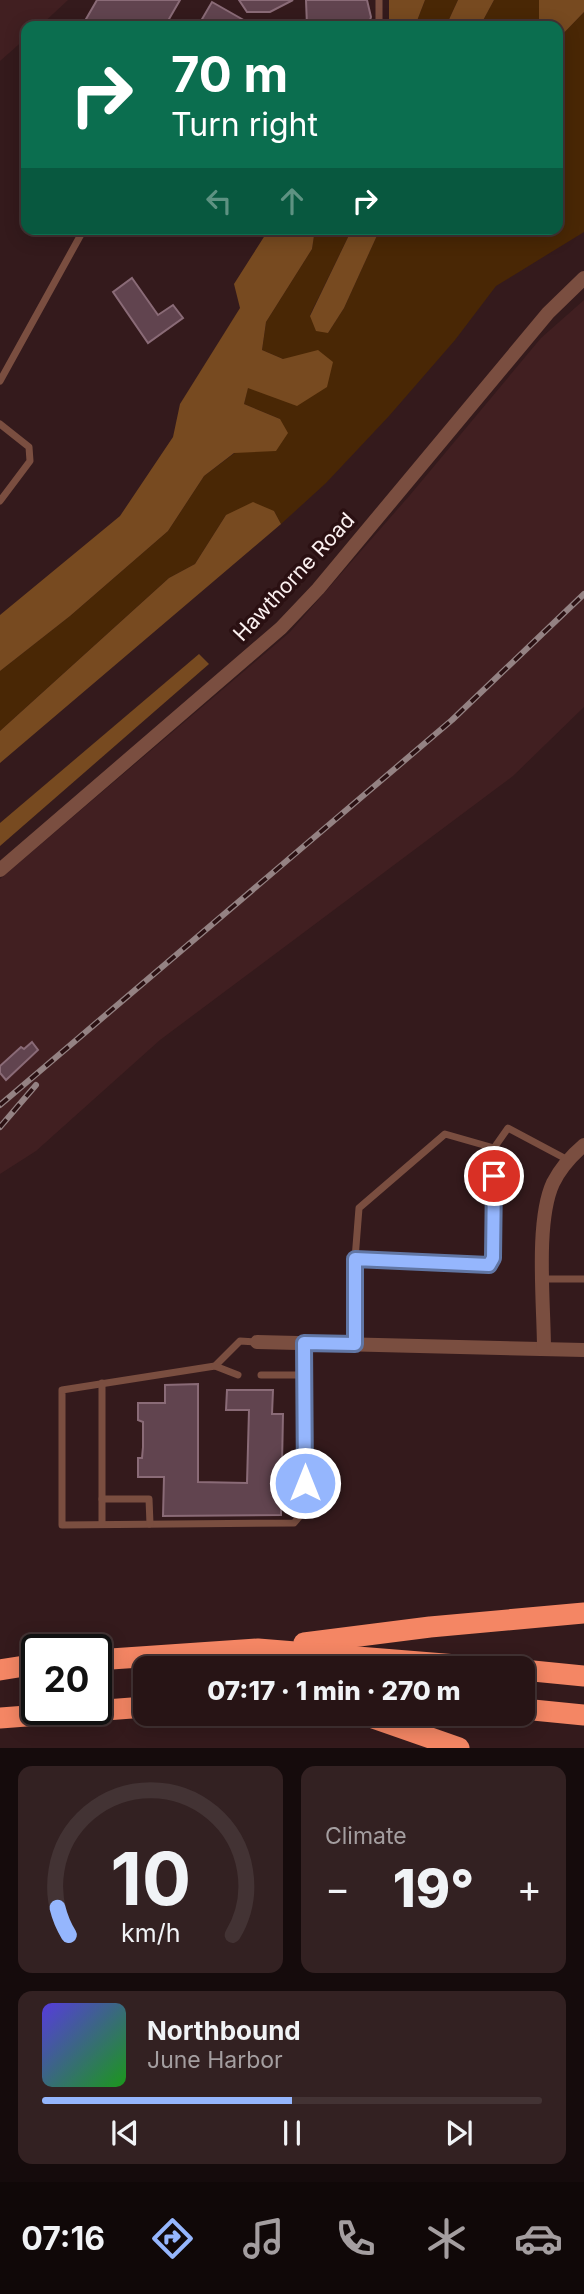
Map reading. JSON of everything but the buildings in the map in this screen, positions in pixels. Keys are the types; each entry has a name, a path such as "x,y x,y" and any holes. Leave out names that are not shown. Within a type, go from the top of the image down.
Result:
{"highway":[{"path":"112,1659 257,1649 430,1627 584,1613"},
{"path":"257,1649 344,1656"},
{"path":"0,1670 21,1666"},
{"path":"535,1671 584,1676"},
{"path":"7,1717 133,1708"},
{"path":"535,1710 584,1715"},
{"path":"396,1726 459,1748"}],"street":[{"name":"Hawthorne Road","path":"0,870 281,628 318,589 548,313 584,278"},
{"path":"544,1349 544,1212 553,1183 568,1160 584,1145"},
{"path":"257,1342 584,1350"}],"lane":[{"path":"379,0 379,21"},
{"path":"0,381 81,235"},
{"path":"0,424 29,447 30,461 0,501"},
{"path":"355,1259 489,1265 493,1258 494,1148 508,1128 568,1160"},
{"path":"355,1344 355,1259 359,1208 445,1134 494,1148"},
{"path":"544,1279 584,1279"},
{"path":"215,1366 240,1341 257,1342"},
{"path":"238,1375 215,1366 62,1390 62,1525 294,1523 305,1510 304,1343"},
{"path":"261,1375 304,1375"},
{"path":"102,1524 103,1383"},
{"path":"102,1499 149,1499 150,1524"}],"shaded area":[{"path":"0,0 68,0 45,21 21,21 21,42 0,61"},
{"path":"389,0 425,0 417,21 389,21"},
{"path":"425,0 458,0 448,21 417,21"},
{"path":"458,0 494,0 483,21 448,21"},
{"path":"494,0 539,0 539,21 483,21"},
{"path":"539,0 584,0 584,12 563,34 563,21 539,21"},
{"path":"584,12 584,232 496,286 455,340 389,416 326,483 281,524 274,511 226,515 195,564 169,578 0,731 0,671 70,616 168,531 204,476 280,419 244,404 248,387 297,405 283,359 262,350 266,322 312,249 314,235 349,235 310,315 328,333 344,308 377,235 563,235 563,34"},
{"path":"265,235 314,235 312,249 266,322 262,350 283,359 318,350 333,362 327,387 297,406 248,388 244,404 280,419 288,433 276,451 234,453 204,476 168,531 70,616 0,671 0,615 120,516 173,437 180,404 240,308 234,284"},
{"path":"349,235 377,235 344,308 328,333 316,331 310,316"},
{"path":"584,300 584,707 513,776 160,1040 36,1151 0,1174 0,879 290,632 410,495 541,338"},
{"path":"253,502 274,511 281,524 0,763 0,731 169,578 195,564 226,515"},
{"path":"199,654 209,664 0,846 0,823"}],"railway":[{"path":"0,1105 452,720 584,594"},
{"path":"0,1127 36,1085"}],"route":[{"path":"305,1483 304,1343 355,1344 355,1259 489,1265 493,1258 494,1176"}]}
